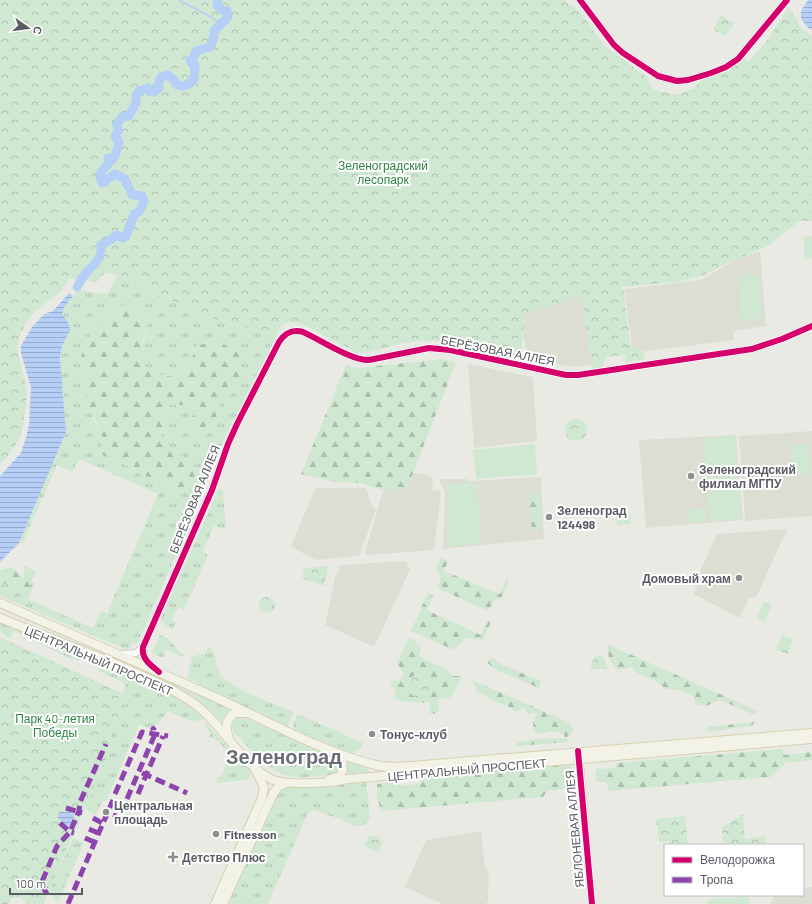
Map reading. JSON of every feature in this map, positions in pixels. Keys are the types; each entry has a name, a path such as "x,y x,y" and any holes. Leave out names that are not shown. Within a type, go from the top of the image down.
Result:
{"main road":[{"name":"ЦЕНТРАЛЬНЫЙ ПРОСПЕКТ","path":"0,603 159,672 325,748 380,766 532,759"},
{"name":"ЦЕНТРАЛЬНЫЙ ПРОСПЕКТ","path":"0,618 121,667 178,694 196,705 212,719 253,766 272,780 287,783 314,783 579,755 812,739"},
{"name":"ЦЕНТРАЛЬНЫЙ ПРОСПЕКТ","path":"230,741 226,728 228,719 234,713 252,714"},
{"name":"ЦЕНТРАЛЬНЫЙ ПРОСПЕКТ","path":"646,750 812,732"},
{"name":"ЦЕНТРАЛЬНЫЙ ПРОСПЕКТ","path":"314,783 320,780 334,779 340,776 342,770 342,760 325,748"},
{"path":"363,761 371,768 372,777"},
{"path":"215,904 262,798 264,787 253,766"},
{"path":"224,904 273,794 279,786 287,783"}],"street":[{"path":"580,0 614,45 623,53 658,76 677,81 688,80 726,67 738,59 786,0"},
{"name":"БЕРЁЗОВАЯ АЛЛЕЯ","path":"143,647 212,490 228,444 237,424 279,342 291,331 296,330 304,332 349,356 362,360 434,348 450,350 566,375 578,376 752,350 812,326"},
{"path":"114,653 132,654 136,653 143,647"},
{"path":"143,647 143,655 159,672"},
{"name":"ЯБЛОНЕВАЯ АЛЛЕЯ","path":"579,755 592,904"}],"shaded area":[{"path":"760,251 766,326 734,331 733,340 633,353 624,289 701,280 735,260"},
{"path":"584,293 592,365 571,367 528,358 519,314"},
{"path":"468,364 533,377 537,441 474,448"},
{"path":"812,431 812,516 745,521 739,436"},
{"name":"Зеленоградский филиал МГПУ","path":"736,435 743,520 646,528 639,440"},
{"path":"408,472 427,475 432,478 433,491 438,490 441,493 434,550 368,555 365,553 387,477"},
{"path":"541,477 544,539 443,549 445,493 439,479 467,479 468,481"},
{"path":"315,488 366,488 372,506 376,510 359,556 316,560 291,547"},
{"path":"787,529 757,596 749,598 740,618 694,594 697,586 694,585 717,534"},
{"path":"406,561 410,570 374,647 325,625 336,574 341,565"},
{"path":"481,831 485,867 488,868 488,902 485,904 443,904 405,887 426,840"},
{"path":"812,887 812,904 770,904 774,896 804,896 804,888"}],"green space":[{"name":"Зеленоградский лесопарк","path":"0,0 563,0 580,12 605,46 648,78 652,89 675,95 695,88 699,82 746,59 748,62 767,41 788,8 797,19 800,27 812,36 812,221 799,221 768,246 702,276 676,282 623,287 630,344 644,352 645,359 625,363 626,355 606,357 601,368 593,371 581,297 525,313 521,358 445,342 430,341 410,342 369,352 357,353 306,326 287,320 272,334 270,334 211,318 158,295 141,284 105,272 97,282 69,278 58,294 33,313 19,337 17,351 27,389 26,406 21,437 7,457 0,464"},
{"path":"721,15 734,24 725,36 713,29"},
{"path":"812,236 812,258 805,259 803,237"},
{"path":"760,274 763,319 742,320 738,276"},
{"path":"117,276 141,284 158,295 211,318 269,334 272,334 286,320 296,322 286,323 281,327 224,439 196,510 137,644 132,644 130,648 125,649 0,596 0,585 7,583 15,585 35,582 28,599 93,628 101,611 107,613 158,494 79,459 72,472 57,465 23,543 19,543 66,432 60,361 62,346 68,335 66,319 62,315 62,312 79,289 108,294","holes":["116,307 147,323 142,351 143,365 155,374 174,377 189,366 197,345 213,343 226,345 251,359 239,365 236,371 237,388 223,395 215,421 203,428 187,434 186,425 194,414 186,405 169,404 160,439 193,464 165,486 139,473 130,466 118,463 101,454 102,435 93,418 81,356 96,327 104,321"]},
{"path":"128,304 143,315 146,320 142,352 143,364 155,374 174,377 189,366 197,345 213,343 226,345 252,359 239,365 236,371 241,378 237,388 223,395 215,421 203,428 187,434 186,425 194,414 186,405 169,405 160,439 193,464 197,472 190,485 178,492 139,473 130,466 118,463 101,454 102,435 87,402 85,376 81,356 89,337 96,327 104,321 116,307"},
{"path":"443,359 456,363 407,488 382,490 361,483 335,482 301,474 346,365 357,368"},
{"path":"576,419 584,422 587,430 584,438 576,441 568,438 565,430 568,422"},
{"path":"735,436 742,518 711,521 703,439"},
{"path":"535,444 537,474 476,479 473,450"},
{"path":"809,445 811,473 793,474 791,446"},
{"path":"477,483 481,543 447,547 448,484"},
{"path":"219,488 223,491 226,529 214,526 203,552 208,554 184,610 178,607 172,620 176,623 172,630 160,620"},
{"path":"540,494 542,529 532,530 529,495"},
{"path":"706,508 707,521 687,522 686,510"},
{"path":"630,512 631,524 617,525 616,513"},
{"path":"440,557 448,561 444,571 500,594 506,580 509,581 501,599 495,599 488,611 437,588 441,577 436,571"},
{"path":"25,566 36,572 31,583 30,590 19,590 15,585 7,583 0,585 0,570 11,567 23,578"},
{"path":"328,566 324,586 302,578 304,568"},
{"path":"428,593 433,596 427,610 481,635 487,620 491,622 483,640 466,638 454,650 411,631"},
{"path":"264,597 270,597 275,602 273,611 270,613 264,613 259,608 259,602"},
{"path":"764,601 772,605 765,621 757,618"},
{"path":"0,622 81,655 79,661 71,659 14,631 10,639 0,632"},
{"path":"160,635 169,639 183,655 182,657 166,650 163,658 152,653"},
{"path":"782,635 793,639 788,654 776,650"},
{"name":"Парк 40-летия Победы","path":"0,637 128,696 107,746 110,751 43,904 27,904 21,897 11,898 9,904 0,904"},
{"path":"408,638 413,639 421,648 419,656 448,670 453,676 462,677 449,699 439,699 439,711 433,714 429,713 429,702 424,703 396,700 393,695 396,692 391,686 391,682 395,679 400,681 404,674 397,663"},
{"path":"607,644 756,710 758,714 752,714 720,700 706,706 695,704 694,696 676,689 667,690 657,682 637,673 632,667 618,670 609,660"},
{"path":"209,646 214,652 218,668 222,676 228,682 256,697 294,712 288,726 207,690 199,685 200,683 187,678 190,670 188,669 192,659 190,657 206,653"},
{"path":"595,655 604,657 608,669 590,669"},
{"path":"492,657 501,664 541,681 539,688 496,670 486,662"},
{"path":"104,665 119,671 130,678 178,698 205,718 196,721 168,711 151,729 139,725 106,801 102,802 96,815 84,809 110,751 107,745 128,696 122,693 126,684 99,671 99,667"},
{"path":"420,674 429,677 432,686 429,695 420,698 411,695 408,686 411,677"},
{"path":"164,680 231,709 225,715 222,722 198,700"},
{"path":"472,680 568,722 574,730 566,738 570,742 515,746 518,742 535,739 565,738 564,734 550,731 535,734 533,723 537,713 528,714 523,707 516,712 506,705 498,703 477,691"},
{"path":"298,714 363,743 359,750 355,751 353,755 349,754 294,729 293,723"},
{"path":"236,716 240,716 337,758 340,763 339,772 335,774 300,777 277,772 261,760 234,732 232,724"},
{"path":"756,722 751,726 708,732 707,727"},
{"path":"206,723 249,770 251,774 246,780 217,783 217,777 221,777 230,755 217,740 209,737 210,734 205,725"},
{"path":"782,749 784,755 812,752 812,760 786,763 771,777 608,791 607,783 596,781 596,769 615,768 616,763"},
{"path":"348,761 366,766 370,773 346,775"},
{"path":"571,764 573,786 564,789 547,791 543,797 381,811 377,797 377,784 398,782 399,787 421,783 432,778 536,771 536,766"},
{"path":"536,766 537,771 432,778 421,783 421,777"},
{"path":"366,780 370,818 367,824 353,826 343,820 313,810 308,813 268,904 228,904 277,795 287,787 341,785"},
{"path":"743,814 745,839 765,836 766,844 732,844 723,841 722,827"},
{"path":"685,816 688,844 670,844 669,841 659,842 656,819"},
{"path":"369,836 377,836 383,842 378,852 364,846"},
{"path":"73,838 84,843 57,903 49,891"},
{"path":"63,869 68,878 60,896 55,887"},
{"path":"746,897 749,899 749,904 707,904 707,902 711,899"}],"water":[{"path":"808,0 812,0 812,30 808,28 801,19 801,11"},
{"path":"69,293 73,296 64,307 62,314 69,324 70,330 62,346 60,358 66,432 19,543 0,562 0,476 21,453 29,424 31,388 21,353 21,346 32,327 44,314 53,311"},
{"path":"59,812 70,812 75,815 70,826 64,825 57,816"}],"waterway":[{"path":"179,0 222,24"},
{"path":"77,287 101,254 101,245 116,235 123,238 126,236 135,213 139,212 144,201 142,196 132,195 125,179 115,174 102,183 100,174 109,163 108,158 112,160 115,156 119,143 115,136 118,131 117,124 122,117 129,116 136,102 136,96 139,91 148,88 151,92 154,92 159,88 158,85 161,77 168,75 177,85 182,86 189,84 194,79 195,66 190,61 194,57 196,51 210,47 214,37 214,31 228,17 227,11 222,10 217,5 218,0"}],"marked path":[{"path":"127,799 155,734 153,729 155,727"},
{"path":"115,794 142,732 168,736"},
{"path":"138,794 163,736"},
{"path":"47,894 41,884 57,846 70,832 79,811 80,802 106,744"},
{"path":"142,773 187,793"},
{"path":"68,904 113,800"},
{"path":"66,808 82,813"},
{"path":"93,818 102,823"},
{"path":"60,823 70,832 74,833"},
{"path":"89,829 98,833"},
{"path":"85,838 94,842"}],"cycle path":[{"path":"580,0 614,45 623,53 658,76 677,81 688,80 711,73 726,67 738,59 787,0"},
{"path":"159,672 145,658 143,647 212,490 228,444 237,424 279,342 289,332 303,332 353,357 361,359 369,360 429,348 450,350 566,375 578,375 752,349 782,339 812,326"},
{"path":"578,751 592,904"}],"place":[{"name":"Зеленоградский филиал МГПУ","path":"691,476"},
{"name":"Зеленоград 124498","path":"549,517"},
{"name":"Домовый храм","path":"739,578"},
{"name":"Тонус-клуб","path":"372,734"},
{"name":"Центральная площадь","path":"106,812"},
{"name":"Fitnesson","path":"216,834"},
{"name":"Детство Плюс","path":"173,857"}],"district":[{"name":"Зеленоград","path":"284,756"}]}
